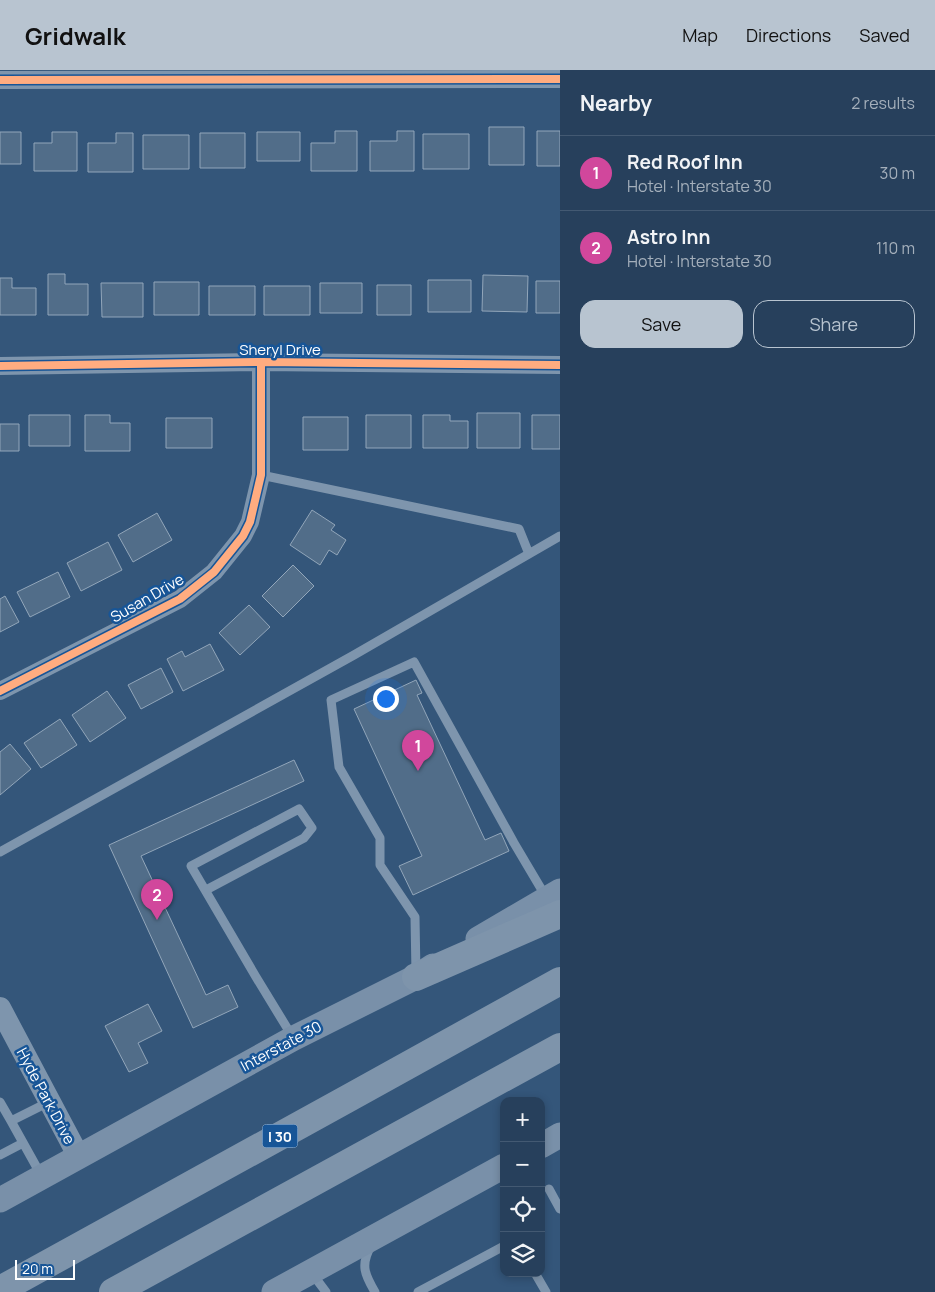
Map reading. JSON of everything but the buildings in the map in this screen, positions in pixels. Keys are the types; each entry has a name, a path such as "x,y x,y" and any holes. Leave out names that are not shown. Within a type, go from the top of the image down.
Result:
{"highway":[{"path":"416,977 556,901"},
{"name":"I 30","path":"0,1290 560,981"},
{"path":"113,1292 560,1046"}],"main road":[{"name":"Interstate 30","path":"0,1200 294,1038 416,977"},
{"path":"545,1144 560,1135"},
{"path":"274,1292 500,1168"}],"street":[{"path":"0,80 560,80"},
{"name":"Sheryl Drive","path":"0,366 261,362 560,365"},
{"name":"Susan Drive","path":"0,692 180,599 214,572 243,536 250,522 261,475 261,362"},
{"name":"Hyde Park Drive","path":"0,1008 78,1157"}],"lane":[{"path":"261,475 519,529 529,554"},
{"path":"0,852 345,660 560,536"},
{"path":"416,977 415,917 380,865 380,838 339,767 331,700 414,662 514,843 556,901"},
{"path":"206,890 304,838 312,828 299,809 191,866 294,1038"},
{"path":"0,1102 42,1177"},
{"path":"11,1120 49,1102"},
{"path":"0,1155 23,1143"},
{"path":"549,1189 560,1210"},
{"path":"375,1292 366,1277 364,1264 368,1251 378,1235"},
{"path":"418,1292 500,1248"},
{"path":"311,1272 326,1292"},
{"path":"537,1277 546,1292"}],"cycle path":[{"path":"0,80 560,79"},
{"path":"0,366 261,362 560,365"},
{"path":"0,691 180,599 214,572 243,536 250,522 261,475 261,362"}],"place":[{"name":"Red Roof Inn","path":"418,771"},
{"name":"Astro Inn","path":"157,920"}]}
